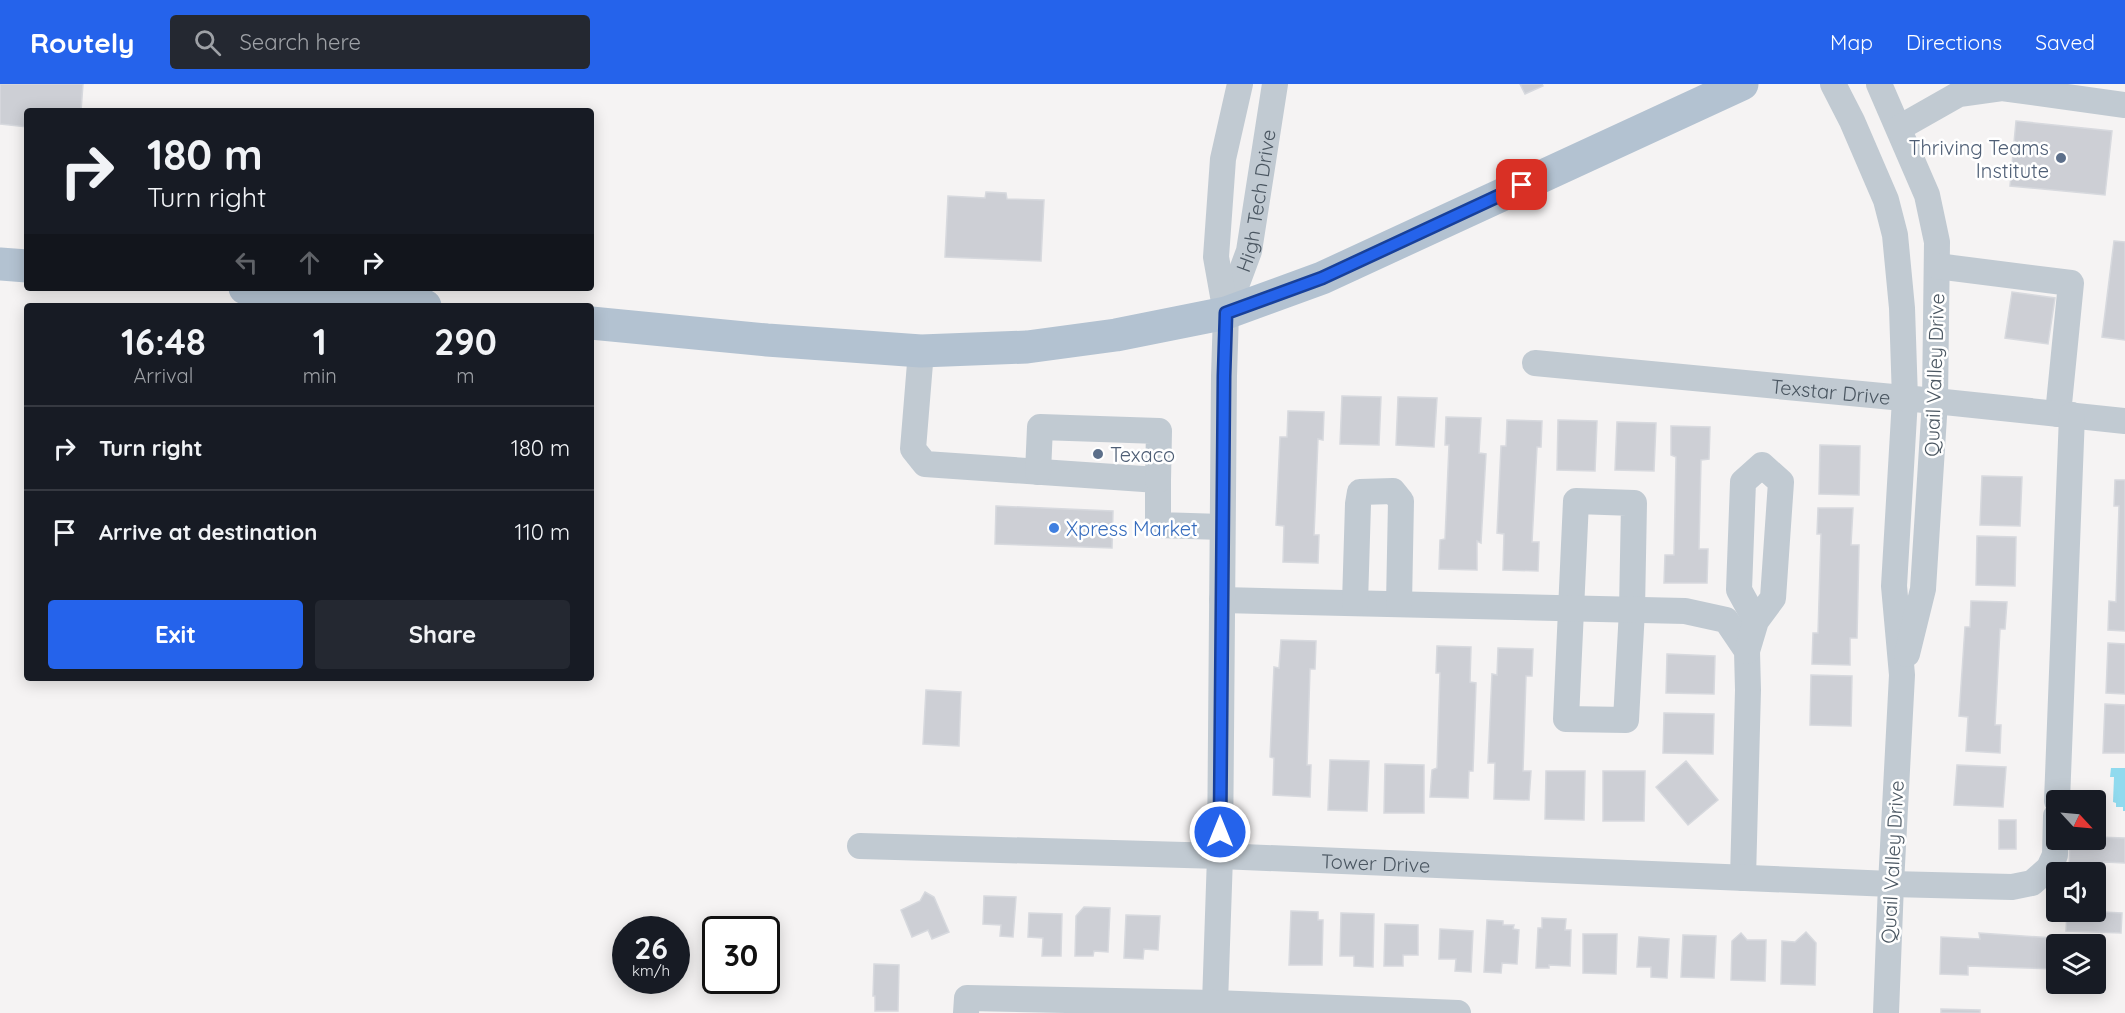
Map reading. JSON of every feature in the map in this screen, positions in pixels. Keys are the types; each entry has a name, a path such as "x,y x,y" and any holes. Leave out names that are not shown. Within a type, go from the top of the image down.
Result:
{"main road":[{"path":"594,323 767,340 921,351 1027,347 1116,335 1226,313 1322,278 1742,84"},
{"path":"0,264 24,266"},
{"path":"275,291 395,303"}],"street":[{"name":"High Tech Drive","path":"1215,1003 1220,856 1226,313 1216,258 1223,159 1240,84"},
{"name":"High Tech Drive","path":"1226,313 1249,250 1275,84"},
{"name":"Quail Valley Drive","path":"1833,84 1852,121 1886,200 1895,235 1902,308 1905,399 1894,586 1902,675 1886,1013"},
{"name":"Quail Valley Drive","path":"1879,84 1927,195 1936,242 1937,266 1935,401 1923,589 1902,675"},
{"path":"1899,128 1959,94 2002,88 2125,105"},
{"path":"1937,266 2071,283 2065,415 2057,790"},
{"path":"921,351 913,449 925,464 1158,480"},
{"name":"Texstar Drive","path":"1535,363 2125,421"},
{"path":"1038,472 1040,428 1159,431 1158,525 1222,526"},
{"path":"1743,878 1747,651 1756,621 1773,598 1781,482 1762,465 1743,482 1739,590 1756,621"},
{"path":"1354,603 1360,492 1393,491 1401,501 1399,604"},
{"path":"1576,501 1634,503 1632,610 1626,720 1566,718 1572,608 1576,501"},
{"path":"1222,600 1685,611 1726,620 1747,651"},
{"name":"Tower Drive","path":"860,846 1220,856 1891,884 2012,886 2032,883 2049,868 2055,850"},
{"path":"966,1013 967,998 1215,1003 1458,1013"}],"water":[{"path":"2111,768 2125,768 2125,811 2123,807 2116,807 2116,803 2113,802 2114,777 2110,777"}],"building":[{"path":"0,84 83,84 81,108 24,108 24,127 0,124"},
{"path":"1520,84 1542,84 1543,86 1525,94"},
{"name":"Thriving Teams Institute","path":"2016,121 2112,131 2105,195 2010,186"},
{"path":"986,192 1006,193 1007,199 1044,200 1041,261 945,257 948,196 985,198"},
{"path":"2114,241 2125,242 2125,340 2102,337"},
{"path":"2012,292 2055,298 2048,344 2005,338"},
{"path":"1342,396 1381,397 1379,445 1340,444"},
{"path":"1398,397 1437,398 1434,447 1396,445"},
{"path":"1288,411 1324,412 1323,440 1318,439 1314,535 1319,535 1318,563 1283,562 1284,526 1276,525 1280,437 1287,437"},
{"path":"1446,417 1481,418 1479,453 1486,454 1481,543 1477,541 1477,570 1439,569 1440,540 1445,539 1449,445 1445,445"},
{"path":"1507,420 1542,421 1541,447 1537,447 1532,542 1539,542 1538,571 1503,570 1504,534 1497,533 1501,446 1506,446"},
{"path":"1558,420 1597,421 1595,471 1557,470"},
{"path":"1617,422 1656,423 1654,471 1615,470"},
{"path":"1671,426 1710,427 1709,459 1701,460 1699,549 1708,549 1707,583 1664,583 1665,555 1674,555 1676,457 1671,455"},
{"path":"1820,445 1860,446 1859,495 1819,494"},
{"path":"1982,476 2022,477 2020,526 1980,525"},
{"path":"2115,480 2125,480 2125,631 2108,630 2109,601 2116,602 2119,506 2114,506"},
{"name":"Xpress Market","path":"996,506 1113,511 1112,548 995,544"},
{"path":"1818,508 1853,508 1851,545 1859,545 1857,638 1850,638 1850,665 1812,664 1813,633 1818,633 1821,534 1817,534"},
{"path":"1977,536 2016,537 2015,586 1976,585"},
{"path":"1971,601 2007,602 2005,629 2000,629 1995,725 2001,725 2000,753 1966,751 1968,717 1959,716 1965,627 1970,627"},
{"path":"1281,640 1316,641 1315,669 1310,669 1307,765 1311,765 1310,797 1273,795 1274,758 1270,757 1274,667 1279,668"},
{"path":"2108,643 2125,644 2125,694 2106,693"},
{"path":"1437,646 1471,647 1470,682 1476,683 1473,771 1469,771 1468,798 1430,797 1432,770 1437,768 1440,673 1436,673"},
{"path":"1498,648 1533,649 1532,676 1526,676 1523,771 1531,771 1529,800 1494,799 1495,763 1488,763 1492,674 1497,675"},
{"path":"1667,654 1715,656 1714,694 1666,693"},
{"path":"1811,675 1852,676 1851,726 1810,725"},
{"path":"926,690 961,692 959,746 923,744"},
{"path":"2105,704 2125,705 2125,753 2103,753"},
{"path":"1664,713 1714,714 1713,754 1663,753"},
{"path":"1330,760 1369,761 1367,811 1328,810"},
{"path":"1686,761 1718,800 1688,825 1656,787"},
{"path":"1385,764 1424,765 1424,813 1384,813"},
{"path":"1957,765 2006,767 2003,807 1954,805"},
{"path":"1546,771 1585,771 1584,820 1545,819"},
{"path":"1603,771 1645,771 1644,821 1603,821"},
{"path":"1999,820 2016,820 2016,849 1999,849"},
{"path":"2106,837 2125,838 2125,863 2069,862 2070,850 2106,850"},
{"path":"925,892 934,897 949,932 932,939 928,930 912,937 901,910 920,901"},
{"path":"984,896 1016,897 1013,937 1000,936 1001,925 983,924"},
{"path":"1084,907 1110,908 1108,952 1094,951 1093,956 1075,956 1076,916"},
{"path":"1291,911 1318,912 1318,920 1323,920 1322,965 1289,965"},
{"path":"2106,912 2122,913 2121,933 2066,931 2066,922 2106,922"},
{"path":"1029,913 1062,914 1061,956 1042,956 1043,938 1028,937"},
{"path":"1341,913 1374,914 1373,967 1354,966 1354,956 1340,956"},
{"path":"1126,915 1160,916 1158,950 1144,949 1143,959 1124,958"},
{"path":"1542,918 1566,919 1565,930 1571,930 1570,966 1549,965 1549,968 1536,968 1538,928 1542,928"},
{"path":"1487,920 1503,921 1503,925 1514,925 1513,929 1519,930 1517,964 1502,963 1501,973 1484,972"},
{"path":"1385,924 1418,925 1418,955 1403,955 1403,966 1384,966"},
{"path":"1440,929 1473,931 1471,972 1455,971 1456,959 1439,959"},
{"path":"1806,932 1816,943 1815,985 1781,984 1782,941 1795,942"},
{"path":"1741,933 1747,940 1766,940 1765,981 1731,980 1732,941"},
{"path":"1979,933 2046,938 2046,969 1968,966 1968,975 1940,974 1941,937 1980,939"},
{"path":"1583,934 1617,934 1616,974 1583,973"},
{"path":"1683,935 1716,936 1714,978 1681,977"},
{"path":"1639,937 1669,939 1667,978 1651,977 1651,967 1637,967"},
{"path":"874,964 899,965 898,1011 875,1011"},
{"path":"1941,1009 1980,1010 1980,1013 1941,1013"}],"place":[{"name":"Thriving Teams Institute","path":"2061,158"},
{"name":"Texaco","path":"1098,454"},
{"name":"Xpress Market","path":"1054,528"}],"route":[{"path":"1220,832 1226,313 1322,278 1522,185"}]}
